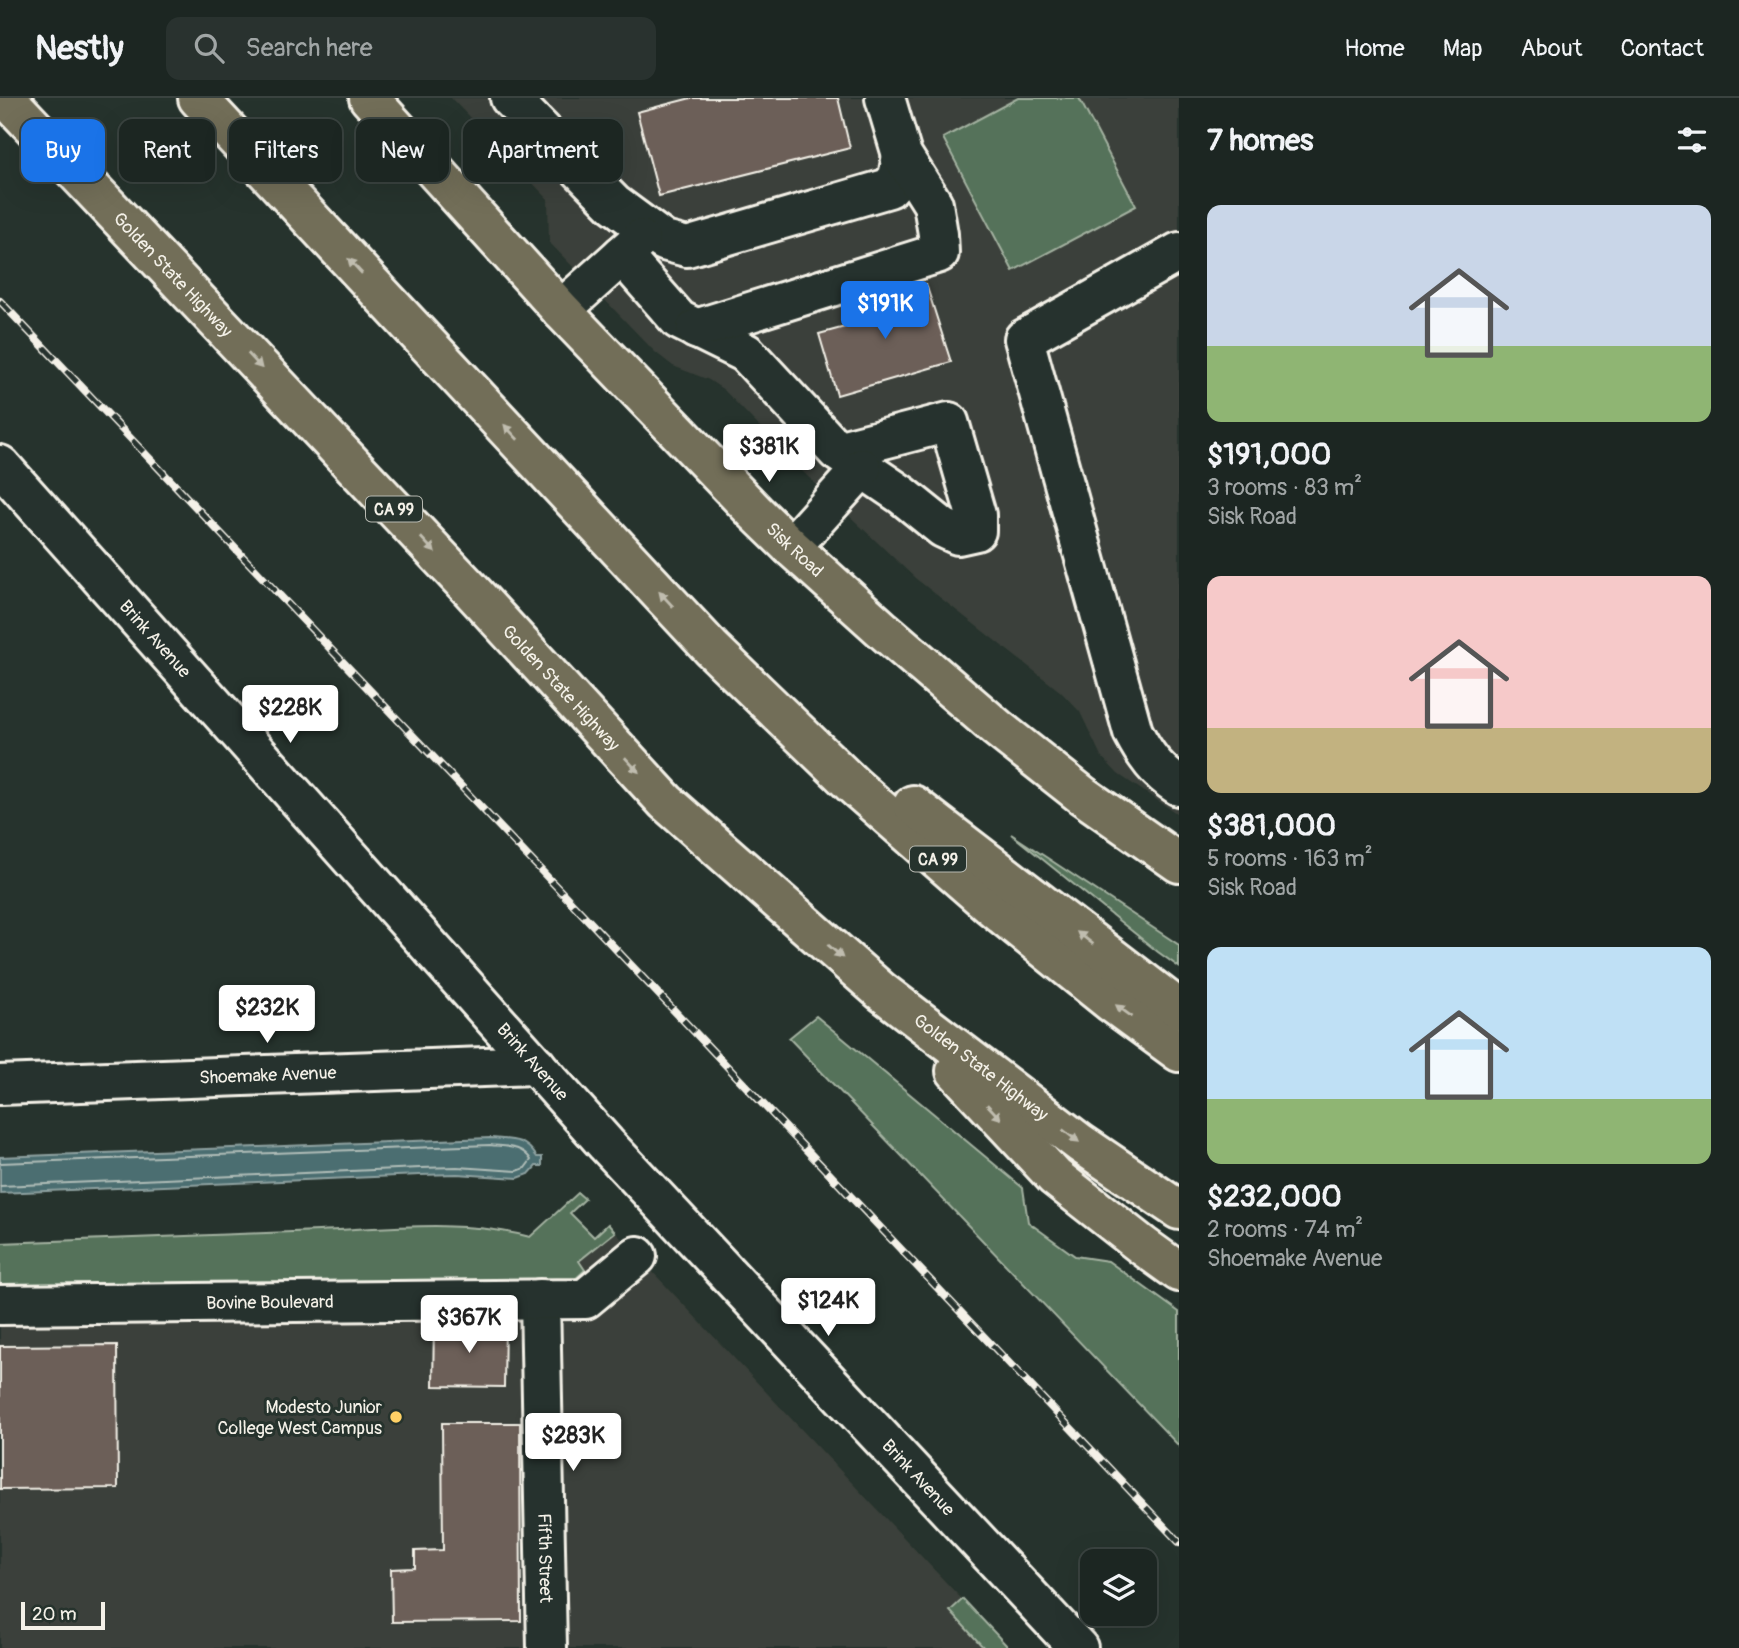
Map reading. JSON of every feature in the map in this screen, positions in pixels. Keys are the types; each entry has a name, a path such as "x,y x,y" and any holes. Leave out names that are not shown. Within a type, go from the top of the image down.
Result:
{"main road":[{"name":"Golden State Highway","path":"6,98 461,580 666,803 881,991 1080,1143 1179,1210"},
{"name":"CA 99","path":"198,98 712,649 854,786 989,904 1112,1003 1179,1052"},
{"name":"Sisk Road","path":"369,98 561,310 791,547 997,728 1082,795 1178,861"},
{"path":"712,649 1179,1009"},
{"path":"881,991 1055,1177 1179,1272"}],"street":[{"path":"510,98 614,204 664,241 687,247 889,188 898,178 902,155"},
{"path":"696,329 939,253 933,204 902,155 885,98"},
{"path":"561,310 650,231"},
{"path":"1179,252 1024,339 1133,732 1146,756 1165,777 1179,786"},
{"path":"622,256 679,320 746,353 850,459 791,547"},
{"name":"Brink Avenue","path":"0,465 624,1164 1078,1648"},
{"name":"Shoemake Avenue","path":"0,1085 536,1065"},
{"name":"Bovine Boulevard","path":"0,1305 585,1299 637,1256"},
{"name":"Fifth Street","path":"540,1299 547,1648"}],"shaded area":[{"path":"451,98 1179,98 1179,815 1118,774 1101,756 1080,712 1061,692 915,578 802,471 724,390 709,380 673,366 655,352 549,242 548,199 532,182 623,182 623,119 471,119"},
{"name":"Modesto Junior College West Campus","path":"544,1224 578,1261 615,1232 1008,1648 0,1648 0,1243 477,1227 530,1237"}],"green space":[{"path":"1018,98 1079,98 1136,206 1013,271 943,138"},
{"path":"1011,834 1179,945 1179,967 1158,952"},
{"path":"816,1016 1023,1188 1028,1222 1075,1256 1108,1261 1179,1312 1179,1446 789,1038"},
{"path":"578,1193 585,1199 570,1213 594,1237 608,1224 615,1232 579,1261 585,1270 572,1282 0,1289 0,1243 425,1226 479,1228 530,1237"},
{"path":"963,1599 1009,1648 984,1648 950,1611"}],"water":[{"path":"490,1138 522,1143 537,1157 542,1157 542,1166 536,1166 529,1174 518,1178 457,1174 420,1175 0,1193 0,1157"}],"building":[{"path":"691,98 838,98 850,148 659,196 637,112"},
{"path":"926,284 951,362 837,395 819,334 845,327 843,308"},
{"path":"434,1323 505,1323 504,1387 433,1386"},
{"path":"117,1345 118,1488 0,1489 0,1346"},
{"path":"442,1423 520,1423 521,1621 392,1622 391,1569 415,1568 415,1551 443,1550"}],"railway":[{"path":"0,301 1179,1542"}],"place":[{"name":"Modesto Junior College West Campus","path":"396,1417"}]}
